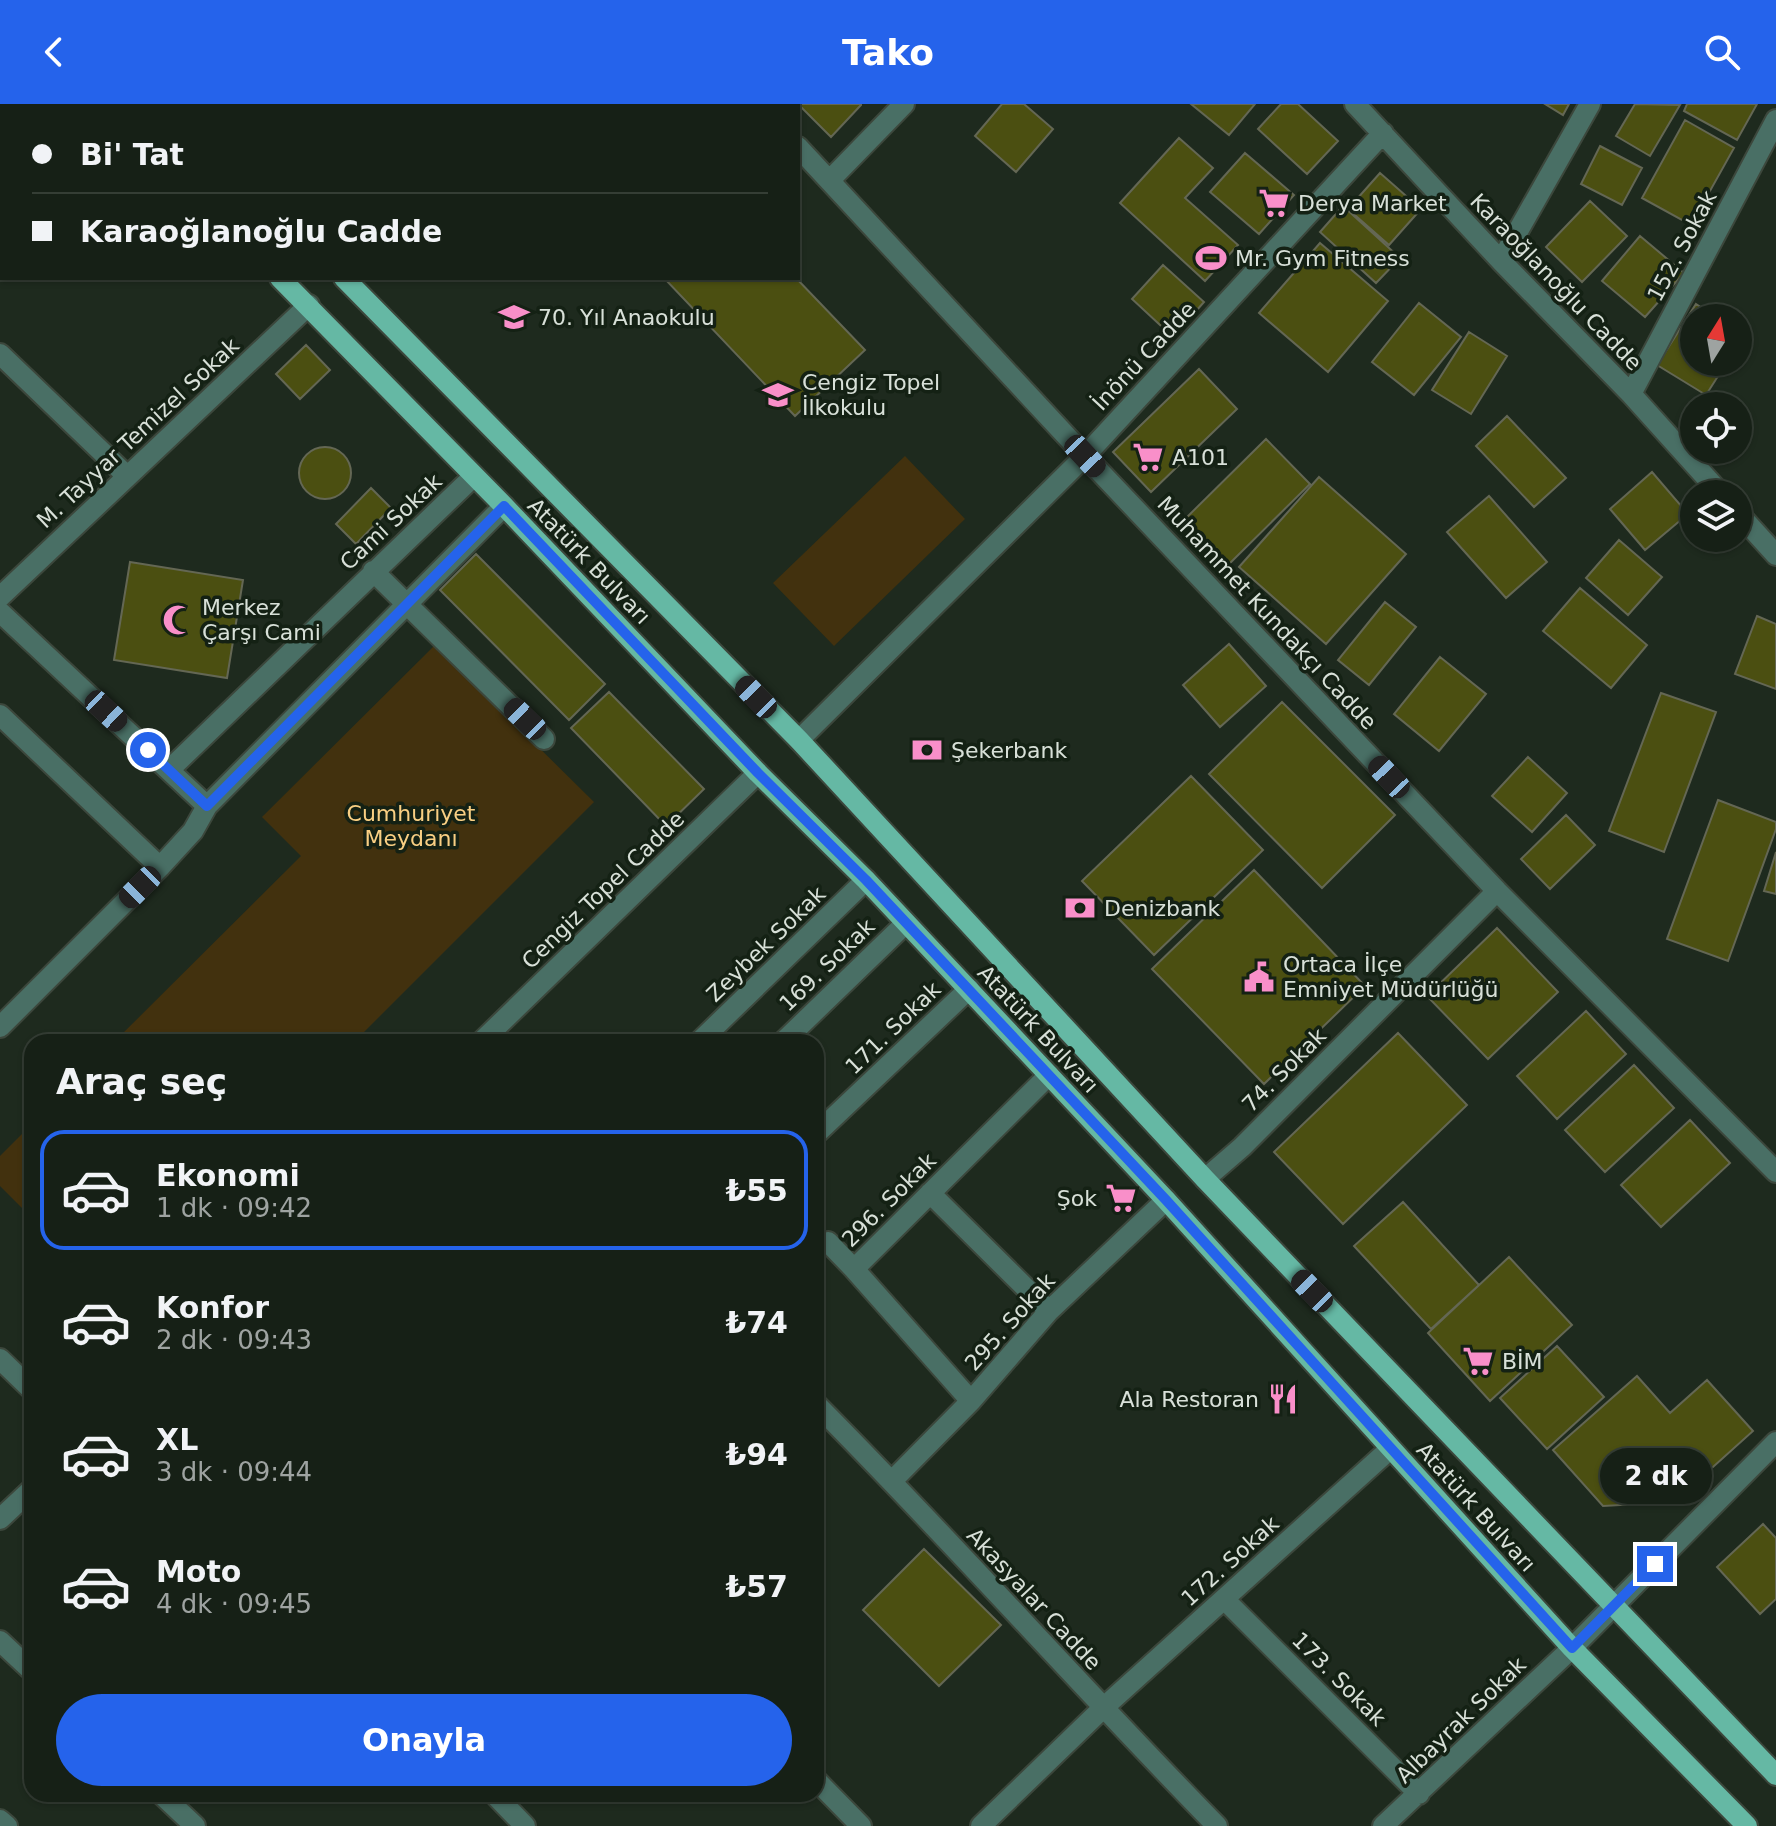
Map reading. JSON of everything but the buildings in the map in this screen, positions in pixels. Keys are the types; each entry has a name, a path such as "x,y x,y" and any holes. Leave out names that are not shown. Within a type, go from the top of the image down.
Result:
{"main road":[{"name":"Atatürk Bulvarı","path":"282,280 504,506 758,773 866,880 1166,1200 1572,1648 1747,1826"},
{"name":"Atatürk Bulvarı","path":"346,280 799,740 1205,1179 1776,1775"}],"street":[{"path":"830,180 904,104"},
{"name":"Karaoğlanoğlu Cadde","path":"1355,104 1501,261 1631,394 1708,480"},
{"path":"1501,261 1590,104"},
{"name":"152. Sokak","path":"1631,394 1776,120"},
{"name":"İnönü Cadde","path":"799,740 1085,456 1383,133"},
{"name":"Muhammet Kundakçı Cadde","path":"800,149 1085,456 1497,891 1776,1172"},
{"name":"M. Tayyar Temizel Sokak","path":"0,597 309,305"},
{"path":"0,354 127,476"},
{"name":"Cami Sokak","path":"169,770 474,476"},
{"path":"0,1026 160,867 193,831 207,806 504,506"},
{"path":"1752,528 1776,555"},
{"path":"373,571 544,739"},
{"path":"0,612 207,806"},
{"path":"0,715 160,867"},
{"name":"Cengiz Topel Cadde","path":"489,1034 758,773"},
{"name":"Zeybek Sokak","path":"707,1034 866,880"},
{"name":"74. Sokak","path":"1205,1179 1253,1136 1497,891"},
{"name":"169. Sokak","path":"791,1034 905,924"},
{"name":"171. Sokak","path":"824,1126 969,989"},
{"name":"296. Sokak","path":"971,1401 854,1269 1049,1075"},
{"path":"930,1193 1049,1311"},
{"name":"295. Sokak","path":"892,1481 971,1401 1049,1311 1166,1200"},
{"path":"828,1242 854,1269"},
{"path":"0,1359 24,1382"},
{"name":"Akasyalar Cadde","path":"824,1412 892,1481 1102,1709 1217,1826"},
{"path":"1612,1605 1776,1442"},
{"name":"172. Sokak","path":"981,1826 1102,1709 1390,1449"},
{"path":"0,1519 24,1496"},
{"name":"173. Sokak","path":"1224,1599 1419,1794"},
{"name":"Albayrak Sokak","path":"1383,1826 1572,1648 1612,1605"},
{"path":"0,1641 24,1664"},
{"path":"824,1788 861,1826"},
{"path":"170,1802 195,1826"},
{"path":"502,1802 525,1826"},
{"path":"0,1820 7,1826"}],"green space":[{"path":"905,456 965,519 834,646 773,583"},
{"name":"Cumhuriyet Meydanı","path":"435,645 594,802 362,1034 122,1034 301,856 262,817"},
{"path":"24,1132 24,1210 0,1186 0,1156"}],"place":[{"name":"Derya Market","path":"1274,203"},
{"name":"Mr. Gym Fitness","path":"1211,258"},
{"name":"70. Yıl Anaokulu","path":"514,317"},
{"name":"Cengiz Topel İlkokulu","path":"778,395"},
{"name":"A101","path":"1148,457"},
{"name":"Merkez Çarşı Cami","path":"178,620"},
{"name":"Şekerbank","path":"927,750"},
{"name":"Denizbank","path":"1080,908"},
{"name":"Ortaca İlçe Emniyet Müdürlüğü","path":"1259,977"},
{"name":"Şok","path":"1121,1198"},
{"name":"BİM","path":"1478,1361"},
{"name":"Ala Restoran","path":"1283,1399"}],"route":[{"path":"148,750 207,806 504,506 969,989 1166,1200 1572,1648 1655,1564"}]}
